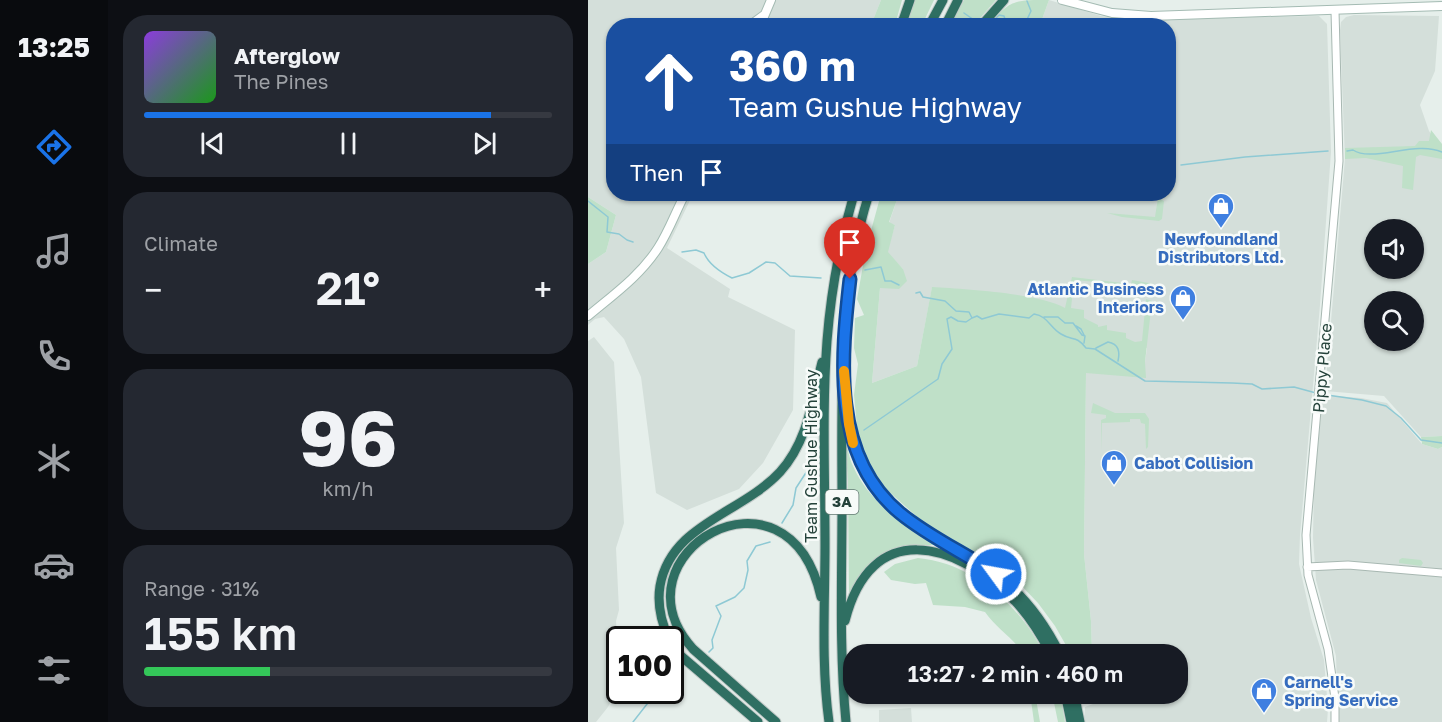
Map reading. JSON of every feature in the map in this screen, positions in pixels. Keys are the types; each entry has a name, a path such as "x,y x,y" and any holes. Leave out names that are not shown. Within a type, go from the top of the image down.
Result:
{"highway":[{"path":"904,18 910,0"},
{"path":"933,18 943,0"},
{"path":"949,18 958,0"},
{"path":"988,18 1004,0"},
{"name":"Team Gushue Highway","path":"828,722 824,455 827,342 840,249 852,201"},
{"name":"Team Gushue Highway","path":"846,722 842,645 842,358 850,279 867,201"},
{"path":"663,626 659,593 667,562 682,542 695,531 742,503 779,472 790,459 807,426 827,342"},
{"path":"842,358 849,424 855,450 877,490 913,523 985,566 1006,582 1036,614 1054,644"},
{"path":"776,722 683,638 675,624 671,600 674,576 681,560 692,545 706,534 723,526 741,523 759,524 776,530 790,538 802,550 812,566 825,614"},
{"path":"842,645 850,602 867,572 894,554 915,549 926,549 958,560 998,586 1031,620 1045,644"},
{"path":"684,659 758,722"},
{"path":"1067,704 1071,722"},
{"path":"1076,704 1080,722"}],"main road":[{"path":"763,18 771,0"},
{"path":"1062,0 1098,10 1143,16 1442,6"},
{"path":"759,18 765,14"},
{"path":"588,316 627,284 648,262 660,246 682,201"}],"street":[{"name":"Pippy Place","path":"1335,10 1339,161 1306,535 1307,567 1311,591 1328,649 1335,698 1335,722"},
{"path":"1307,567 1348,565 1442,573"}],"shaded area":[{"path":"588,0 881,0 874,18 606,18 606,201 690,201 667,248 730,289 728,297 795,330 793,410 763,463 739,489 687,510 656,493 641,377 624,339 604,317 595,319 588,325 588,264 606,252 616,215 588,197"},
{"path":"1049,0 1114,18 1043,18"},
{"path":"1354,15 1439,16 1435,71 1420,105 1429,131 1442,150 1442,436 1421,437 1384,396 1325,391 1345,159 1341,22 1346,17"},
{"path":"1319,16 1327,24 1331,152 1299,564 1311,618 1324,660 1327,722 1084,722 1085,707 1093,704 1188,704 1188,644 1092,644 1084,554 1086,373 1145,362 1147,348 932,288 917,366 872,383 880,288 903,269 887,252 895,225 889,223 897,201 1176,201 1176,18"},
{"path":"594,337 614,362 624,523 616,548 619,610 616,626 606,626 606,704 610,704 596,722 588,722 588,341"},
{"path":"1323,395 1387,403 1422,444 1438,449 1442,447 1442,722 1338,722 1336,656 1316,580 1313,538 1314,483"},
{"path":"911,708 912,722 879,722 879,710"}],"green space":[{"path":"881,0 902,0 897,18 874,18"},
{"path":"912,0 934,0 925,18 906,18"},
{"path":"964,0 996,0 980,18 955,18"},
{"path":"1027,0 1049,0 1043,18 995,18 1007,6"},
{"path":"1431,130 1442,144 1442,159 1420,155 1416,157 1413,190 1402,188 1403,166 1366,158 1345,159 1345,148 1415,146 1419,141 1429,141"},
{"path":"588,197 616,215 606,252 588,264"},
{"path":"879,201 896,201 889,222 895,225 888,252 903,269 907,281 899,289 880,288 872,383 917,366 932,287 1019,295 1065,308 1072,277 1131,284 1132,280 1154,284 1154,290 1148,291 1141,286 1074,280 1071,308 1084,310 1084,318 1098,327 1107,325 1107,330 1126,333 1126,338 1135,342 1142,341 1146,299 1152,301 1145,362 1146,378 1086,373 1084,554 1092,644 1065,644 1038,603 1017,581 925,524 876,480 859,448 854,395 858,364 854,348 855,318 864,315 857,299 866,249"},
{"path":"1158,201 1164,201 1162,219 1159,221 1107,213 1155,217"},
{"path":"1093,403 1115,413 1145,413 1149,419 1148,447 1146,449 1145,424 1141,423 1140,419 1130,419 1130,422 1102,423 1102,451 1101,420 1106,418 1106,415 1091,413"},
{"path":"1442,436 1442,447 1438,449 1422,444 1421,437"},
{"path":"845,439 853,466 877,501 899,520 935,545 908,546 887,554 861,577 849,595 848,482"},
{"path":"918,558 958,568 976,578 1009,604 1038,644 1016,644 985,612 965,607 933,605 926,583 915,584 891,580 884,572 895,564"},
{"path":"1402,558 1421,560 1423,563 1421,566 1399,563"},
{"path":"1032,704 1037,704 1040,722 1034,722"},
{"path":"1054,704 1062,704 1065,722 1058,722"}],"waterway":[{"path":"1027,1 1031,11 1028,18"},
{"path":"964,13 971,18"},
{"path":"996,18 999,15 1005,18"},
{"path":"1347,151 1371,154 1420,148 1442,152"},
{"path":"1181,165 1245,157 1328,151"},
{"path":"588,201 608,217 607,232 619,234 633,242"},
{"path":"682,252 696,250 704,253 715,268 732,278 749,273 766,262 775,263 790,276 821,278"},
{"path":"865,270 881,267 885,281 899,285"},
{"path":"916,293 920,292 923,297 945,301 956,311 969,312 972,318"},
{"path":"864,430 938,379 942,364 952,349 947,319 951,317 966,322 977,316 982,319 999,314 1029,318 1034,314 1039,315 1061,334 1077,340 1086,348 1095,349 1145,381 1252,384 1262,389 1294,387 1316,393"},
{"path":"1044,317 1058,317 1065,323 1073,323 1085,336 1084,343"},
{"path":"1076,326 1084,335"},
{"path":"1096,348 1108,342 1114,345 1119,352 1118,361"},
{"path":"1320,394 1386,406 1401,418 1421,440 1442,443"},
{"path":"782,523 793,505 796,488 809,468"},
{"path":"709,652 713,648 712,640 721,616 716,606 735,597 744,588 748,570 747,561 756,546 770,542"},
{"path":"633,722 647,704"}],"slow traffic":[{"path":"844,371 853,443"}],"place":[{"name":"Newfoundland Distributors Ltd.","path":"1221,229"},
{"name":"Atlantic Business Interiors","path":"1183,321"},
{"name":"Cabot Collision","path":"1114,486"},
{"name":"Carnell's Spring Service","path":"1264,714"}],"route":[{"path":"850,279 842,358 849,424 860,461 877,490 900,513 926,532 996,574"}]}
